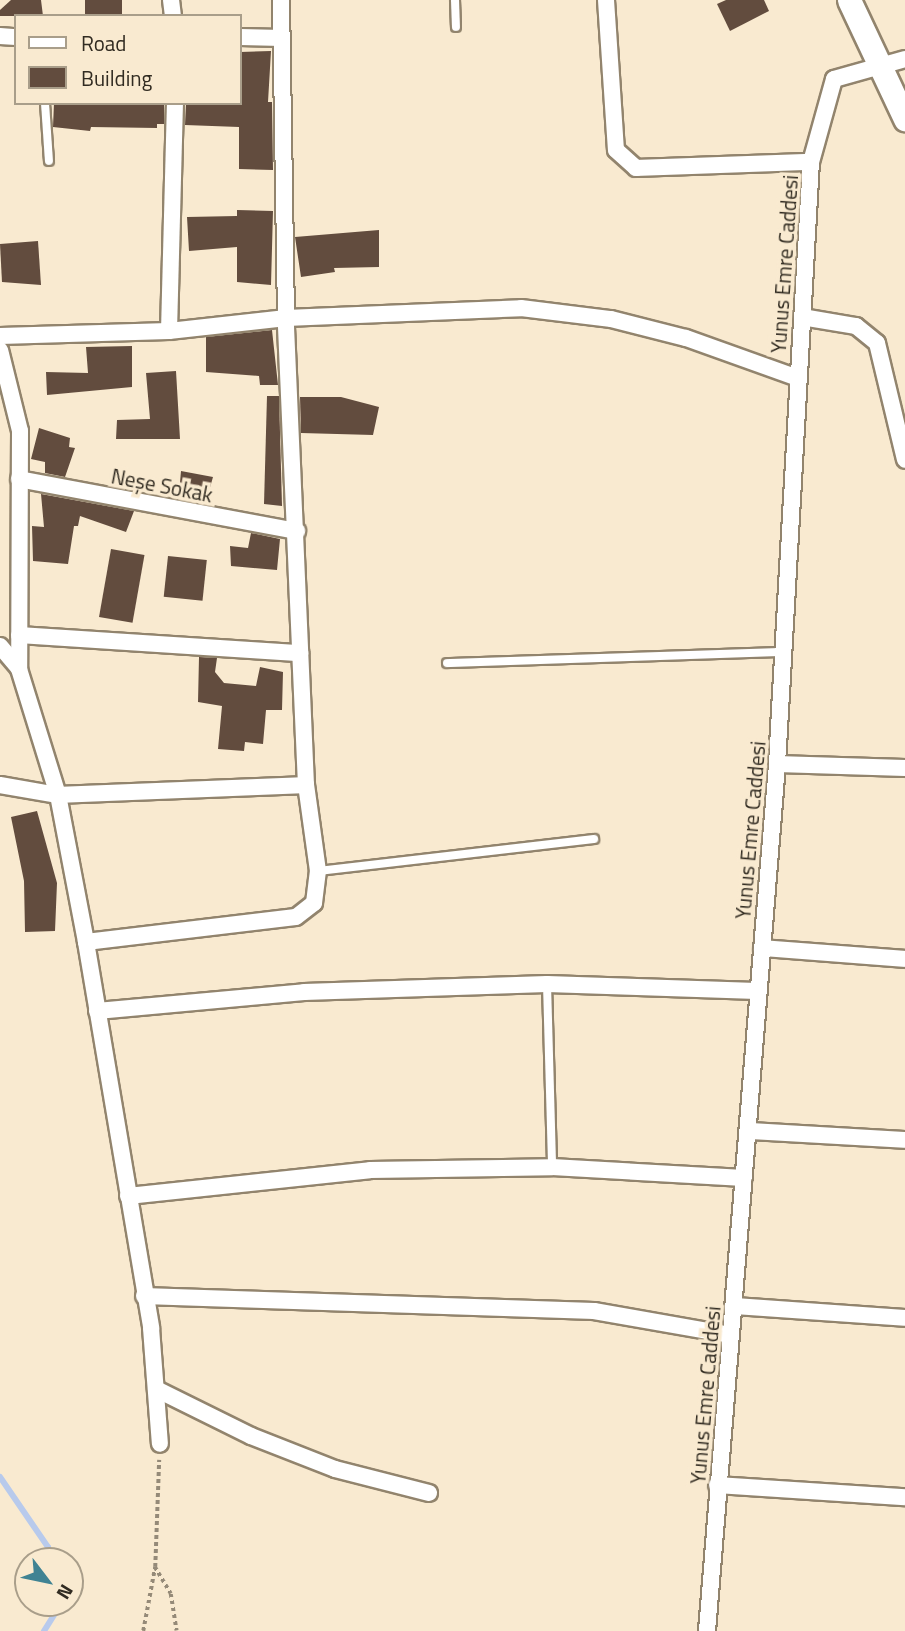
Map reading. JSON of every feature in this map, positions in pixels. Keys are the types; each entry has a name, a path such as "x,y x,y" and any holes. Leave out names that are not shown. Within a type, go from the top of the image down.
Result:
{"main road":[{"path":"849,0 905,119"}],"street":[{"path":"86,942 296,917 314,903 318,871 306,785 286,318 281,0"},
{"path":"606,0 616,150 636,168 811,162"},
{"path":"242,37 282,38"},
{"path":"877,64 905,59"},
{"name":"Yunus Emre Caddesi","path":"707,1631 717,1485 750,1131 757,991 777,764 811,162 834,79 877,64"},
{"path":"169,331 175,105"},
{"path":"0,336 169,331 286,318 534,310 623,322 798,378"},
{"path":"802,317 856,326 877,342 905,460"},
{"path":"1,357 20,431 19,669 58,795 86,942 144,1296 160,1444"},
{"name":"Neşe Sokak","path":"19,480 297,531"},
{"path":"19,635 300,653"},
{"path":"0,646 19,669"},
{"path":"777,764 905,768"},
{"path":"1,785 58,795 306,785"},
{"path":"762,948 905,959"},
{"path":"97,1011 304,992 547,984 757,991"},
{"path":"750,1131 905,1140"},
{"path":"128,1196 370,1170 552,1167 744,1178"},
{"path":"144,1296 594,1311 730,1335"},
{"path":"735,1306 905,1318"},
{"path":"156,1389 251,1436 311,1459 429,1493"},
{"path":"717,1485 905,1497"}],"lane":[{"path":"455,0 456,27"},
{"path":"45,105 49,161"},
{"path":"447,663 783,652"},
{"path":"318,871 594,839"},
{"path":"547,984 552,1167"}],"path":[{"path":"144,1631 155,1567 160,1444"},
{"path":"155,1567 171,1594 177,1631"}],"building":[{"path":"11,0 41,0 43,14 0,16 0,10"},
{"path":"85,0 122,0 122,14 85,14"},
{"path":"726,0 764,0 769,11 730,31 717,4"},
{"path":"271,51 268,102 272,102 273,170 239,169 239,127 185,125 186,105 242,105 242,52"},
{"path":"54,105 164,105 164,124 157,124 157,128 91,127 90,131 53,127"},
{"path":"237,210 273,211 271,285 237,282 237,247 189,251 187,217 237,216"},
{"path":"379,230 379,267 334,268 335,272 301,277 295,237"},
{"path":"38,241 41,285 2,282 0,244"},
{"path":"272,330 278,385 260,385 259,376 206,372 206,337"},
{"path":"132,346 132,387 47,395 46,372 88,373 86,347"},
{"path":"176,371 180,439 116,439 117,420 150,419 146,373"},
{"path":"267,396 279,396 282,506 264,504"},
{"path":"300,397 341,397 379,407 373,435 301,433"},
{"path":"39,428 70,438 69,447 75,448 65,477 45,473 45,462 31,459"},
{"path":"181,471 213,477 207,498 179,494"},
{"path":"41,494 134,511 126,532 80,516 78,526 74,526 68,564 33,561 32,526 44,527"},
{"path":"251,533 280,539 277,570 231,566 230,546 248,548"},
{"path":"111,549 144,555 133,623 99,617"},
{"path":"168,556 207,560 203,601 164,597"},
{"path":"199,657 217,658 215,672 224,683 256,686 260,667 283,672 282,710 266,710 263,744 245,742 244,751 218,749 222,706 198,702"},
{"path":"37,811 57,883 55,931 25,932 24,881 11,817"}],"waterway":[{"path":"0,1477 48,1547"},
{"path":"44,1631 53,1617"}]}
